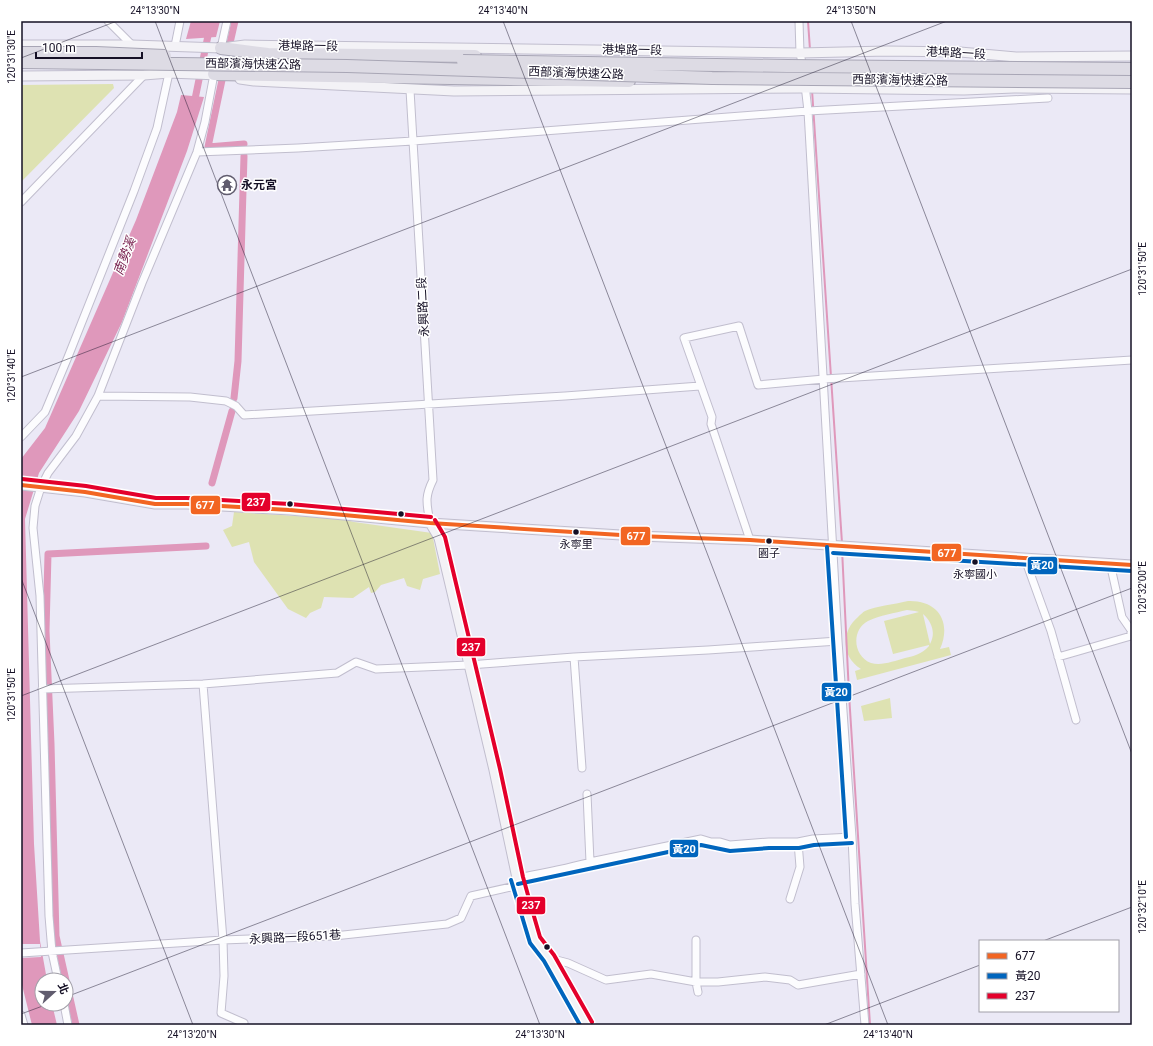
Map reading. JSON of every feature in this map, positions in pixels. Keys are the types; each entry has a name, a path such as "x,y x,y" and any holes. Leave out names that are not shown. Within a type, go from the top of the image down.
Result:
{"highway":[{"path":"221,48 268,54 729,59 773,62 788,66"},
{"name":"西部濱海快速公路","path":"21,53 96,53 235,58 788,66 1132,69"},
{"name":"西部濱海快速公路","path":"21,62 347,66 712,78 1132,82"},
{"path":"214,74 670,82 712,78"}],"street":[{"path":"108,21 132,46"},
{"path":"175,46 180,21"},
{"path":"221,48 227,21"},
{"path":"799,21 800,53 804,72 808,111 838,641 852,837 855,904 865,1025"},
{"name":"港埠路一段","path":"21,45 175,46 221,48 246,45 800,53 887,51 960,52 1016,58 1132,56"},
{"name":"港埠路一段","path":"132,46 147,56 186,66 939,74"},
{"path":"939,74 1016,58"},
{"name":"港埠路一段","path":"214,74 236,70 284,68"},
{"path":"21,437 45,412 68,357 134,191 157,128 169,73"},
{"name":"港埠路一段","path":"21,76 144,75 169,73 214,74 254,81 410,90 474,91 805,88 964,90 1014,88 1132,89"},
{"path":"56,972 52,952 49,916 40,596 33,528 37,487 76,436 98,396 142,283 197,152 205,122 214,74"},
{"path":"939,74 1014,88"},
{"path":"21,202 144,75"},
{"name":"永興路二段","path":"410,90 433,480 428,490 426,500 430,523"},
{"path":"197,152 413,141 808,111 1048,98"},
{"path":"750,540 711,424 712,417 684,338 740,326 758,384 1132,360"},
{"path":"98,396 190,397 219,400 226,401 236,406 244,415 565,396 700,386"},
{"path":"21,485 85,492 155,504 187,504 290,510 430,523 644,537 750,540 833,547 1132,565"},
{"path":"430,523 439,538 494,770 517,878 534,940 549,958 587,1025"},
{"path":"1025,559 1051,631 1076,720"},
{"path":"1058,657 1132,637 1131,630 1122,617 1110,564"},
{"path":"42,689 203,684 337,673 356,662 376,669 469,665 838,641"},
{"path":"574,657 582,768"},
{"path":"203,684 223,940 224,976 221,1013 244,1023 243,1025"},
{"path":"587,794 590,862"},
{"path":"517,878 556,871 590,862 701,839 730,845 769,842 798,842 813,839 852,837"},
{"path":"790,899 800,867 798,842"},
{"name":"永興路一段651巷","path":"21,953 223,940 334,936 447,924 461,918 470,896 511,887 517,878"},
{"path":"696,940 696,982 698,992"},
{"path":"549,958 568,963 606,980 651,974 696,982 718,982 765,977 790,980 798,985 861,974"},
{"path":"66,1012 68,1025"},
{"path":"21,1015 24,1025"}],"green space":[{"path":"113,84 114,88 21,182 21,85"},
{"path":"234,512 342,519 432,533 440,574 423,579 420,590 407,586 404,578 381,585 375,592 371,593 369,587 353,598 324,597 321,608 310,613 306,618 288,609 254,562 249,542 232,547 223,530 232,526"},
{"path":"908,601 927,604 940,614 944,630 940,649 949,647 951,655 857,680 855,671 861,669 854,664 847,651 846,636 848,629 852,623 865,611 880,606","holes":["907,610 919,612 884,621 893,654 929,646 918,654 888,663 875,664 865,660 856,643 859,630 863,625 877,617","923,614 931,624 933,632 930,644"]},
{"path":"890,698 892,718 864,721 861,706"}],"water":[{"path":"191,21 220,21 216,37 186,39"},
{"path":"181,95 204,97 187,151 122,322 79,411 39,473 25,519 34,844 40,941 46,972 34,972 34,1012 54,1012 57,1025 32,1025 21,981 21,459 45,428 136,220 177,112"}],"pier":[{"path":"21,944 40,944 41,957 21,958"}],"waterway":[{"name":"南勢溪","path":"194,104 211,21"},
{"path":"230,43 235,21"},
{"path":"808,21 810,50"},
{"path":"222,80 208,147 244,144"},
{"path":"812,90 842,543"},
{"path":"234,398 238,361 244,156"},
{"path":"212,483 232,411"},
{"path":"76,1025 56,936 51,744 46,631 48,554 206,546"},
{"path":"842,549 849,694 870,1025"}],"transit line":[{"name":"237","path":"22,479 86,486 156,498 187,498 290,504 431,517"},
{"name":"677","path":"21,485 85,492 155,504 187,504 290,510 430,523 637,536 750,540 1132,565"},
{"name":"237","path":"435,520 445,537 500,769 523,877 540,937 554,955 592,1022"},
{"name":"黃20","path":"827,547 846,837"},
{"name":"黃20","path":"833,553 1132,571"},
{"name":"黃20","path":"518,884 701,845 730,851 769,848 799,848 814,845 852,843"},
{"name":"黃20","path":"511,880 530,943 544,961 580,1025"}],"place":[{"name":"永元宮","path":"227,185"},
{"name":"永寧里","path":"576,532"},
{"name":"園子","path":"769,541"},
{"name":"永寧國小","path":"975,562"}]}
